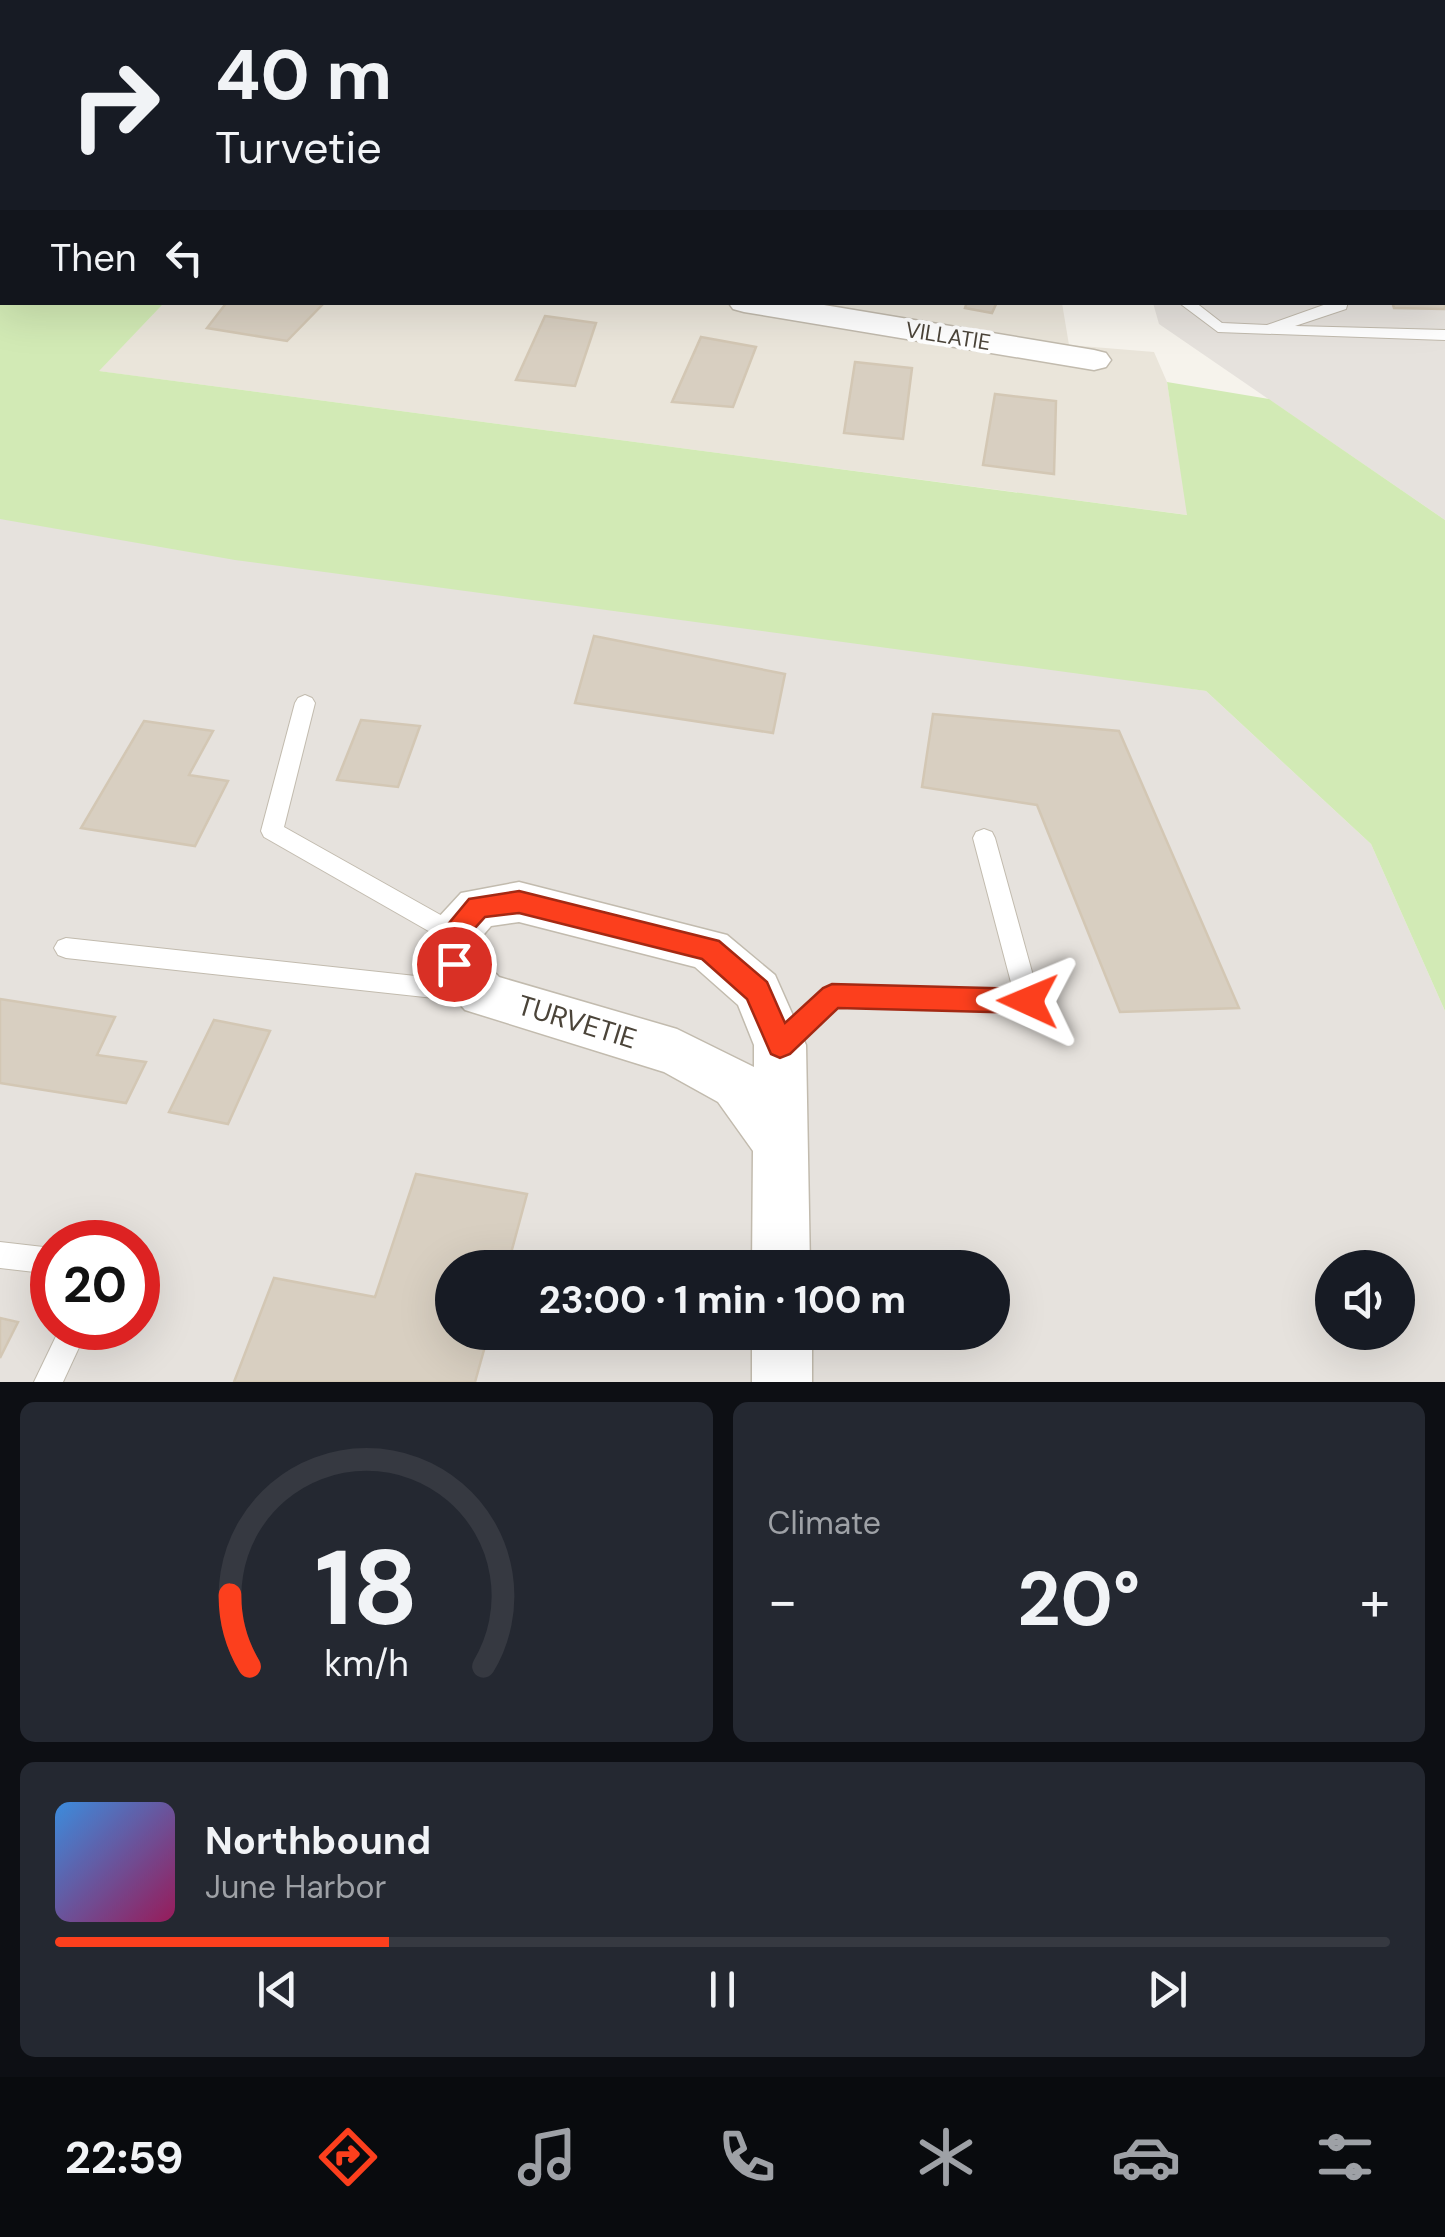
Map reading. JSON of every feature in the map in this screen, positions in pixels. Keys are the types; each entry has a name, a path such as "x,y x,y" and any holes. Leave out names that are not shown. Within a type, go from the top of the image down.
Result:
{"street":[{"name":"VILLATIE","path":"762,305 1094,360"},
{"path":"454,934 478,907 519,902 710,950 757,991 780,1045 781,1250"},
{"name":"TURVETIE","path":"454,934 454,964 483,994 676,1053 737,1086 780,1143"},
{"path":"782,1350 782,1382"}],"lane":[{"path":"1189,305 1218,327 1445,334"},
{"path":"1268,330 1341,305"},
{"path":"305,704 272,831 454,934"},
{"path":"780,1045 832,996 1028,1001 984,838"},
{"path":"66,948 483,994"},
{"path":"0,1254 30,1258"},
{"path":"48,1382 63,1350"}],"shaded area":[{"path":"162,305 1062,305 1069,345 1154,352 1167,382 1188,515 98,371"},
{"path":"1154,305 1445,305 1445,520 1159,324"},
{"path":"0,510 1206,691 1371,844 1445,1011 1445,1382 0,1382"}],"green space":[{"path":"0,305 162,305 99,371 1187,515 1167,382 1269,399 1445,520 1445,1011 1371,844 1206,691 235,560 0,519"}],"building":[{"path":"225,305 322,305 287,341 207,328"},
{"path":"966,305 996,305 992,313 965,308"},
{"path":"1393,305 1445,305 1445,309"},
{"path":"545,316 596,323 575,386 516,380"},
{"path":"701,337 756,347 733,407 672,402"},
{"path":"855,362 912,368 903,439 844,433"},
{"path":"995,394 1056,401 1054,474 983,465"},
{"path":"594,636 785,674 773,733 575,703"},
{"path":"933,714 1119,731 1239,1008 1120,1012 1037,805 922,787"},
{"path":"361,720 420,726 398,787 337,780"},
{"path":"144,721 213,731 189,775 228,781 195,846 81,828"},
{"path":"0,999 115,1017 97,1055 146,1062 126,1103 0,1083"},
{"path":"214,1020 270,1031 228,1124 169,1112"},
{"path":"416,1174 527,1194 512,1250 435,1250 435,1350 484,1350 475,1382 234,1382 274,1278 375,1297"},
{"path":"0,1318 18,1322 0,1358"}],"route":[{"path":"454,964 454,934 478,907 519,902 710,950 757,991 780,1045 832,996 1028,1001"}]}
